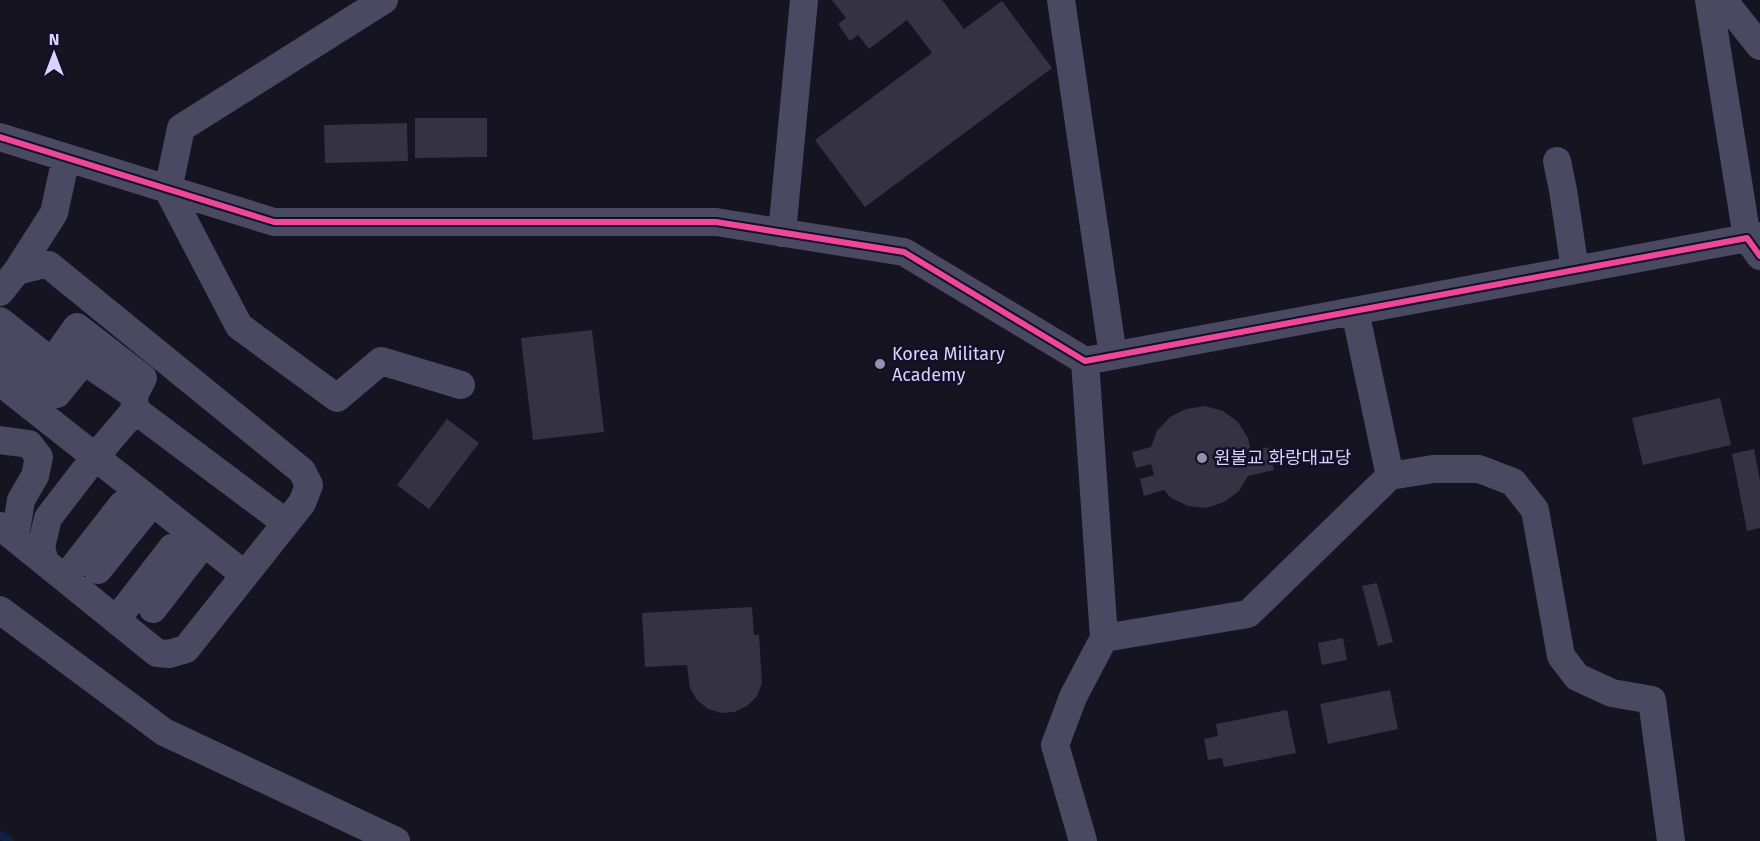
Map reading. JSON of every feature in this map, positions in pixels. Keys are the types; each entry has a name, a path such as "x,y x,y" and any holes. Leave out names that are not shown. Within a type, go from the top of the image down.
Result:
{"street":[{"path":"384,0 181,128 168,189 239,326 337,398 381,361 461,385"},
{"path":"782,233 804,0"},
{"path":"1061,0 1113,356"},
{"path":"0,137 274,222 716,222 904,252 1085,361 1575,270 1756,243 1709,0"},
{"path":"1723,0 1760,46"},
{"path":"9,282 54,213 66,158"},
{"path":"1557,161 1575,270"},
{"path":"6,526 55,570 157,653 169,654 186,650 302,503 309,485 302,471 49,265 41,265 9,282"},
{"path":"1355,311 1390,476"},
{"path":"0,321 52,362 77,327 143,378 135,402 48,518 41,547 55,570"},
{"path":"0,353 57,394 84,360 286,523"},
{"path":"1083,841 1055,745 1072,697 1104,638 1085,361"},
{"path":"2,388 95,457 245,575"},
{"path":"0,440 29,444 39,457 35,476 6,526"},
{"path":"1104,638 1248,614 1390,476 1433,469 1479,469 1513,482 1535,510 1561,656 1577,677 1612,693 1652,700 1671,841"},
{"path":"55,570 125,550 153,502"},
{"path":"116,620 125,550 122,505"},
{"path":"6,526 48,518"},
{"path":"166,604 204,543"},
{"path":"0,610 164,732 396,841"}],"building":[{"path":"832,0 942,0 964,29 1002,1 1052,68 865,207 815,140 932,53 907,20 869,49 858,35 850,41 838,24 846,18"},
{"path":"415,118 487,118 487,157 415,158"},
{"path":"407,123 408,161 325,163 324,125"},
{"path":"592,330 604,432 533,440 521,338"},
{"path":"1720,398 1731,445 1643,465 1632,418"},
{"name":"원불교 화랑대교당","path":"1205,406 1223,411 1238,422 1248,438 1251,452 1268,447 1274,470 1248,476 1239,491 1224,502 1206,508 1188,506 1171,498 1164,490 1144,496 1140,479 1154,475 1151,464 1136,468 1132,452 1151,447 1157,431 1170,417 1186,409"},
{"path":"447,419 479,443 429,509 397,485"},
{"path":"1754,449 1760,480 1760,528 1747,531 1732,454"},
{"path":"1377,583 1393,642 1378,646 1362,586"},
{"path":"752,607 754,635 759,635 762,683 757,696 747,706 734,712 721,713 708,709 697,700 690,688 687,665 645,667 642,613"},
{"path":"1343,638 1347,660 1322,665 1318,643"},
{"path":"1390,690 1398,729 1328,744 1320,704"},
{"path":"1287,710 1296,753 1224,767 1222,758 1208,760 1204,739 1218,736 1216,724"}],"waterway":[{"path":"0,835 10,841"}],"cycle path":[{"path":"0,137 274,222 716,222 904,252 1085,361 1747,238 1760,256"}],"place":[{"name":"Korea Military Academy","path":"880,364"},
{"name":"원불교 화랑대교당","path":"1202,458"}]}
